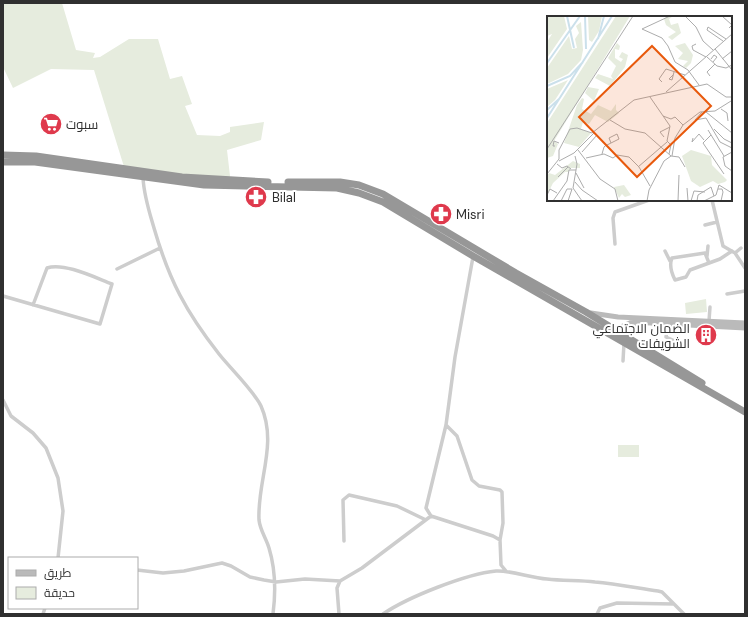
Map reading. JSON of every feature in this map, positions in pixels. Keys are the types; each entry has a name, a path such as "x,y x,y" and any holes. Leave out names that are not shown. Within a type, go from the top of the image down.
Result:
{"highway":[{"path":"3,155 36,156 208,179 340,182 359,185 383,194 516,273 586,312 621,329 712,388 728,402"},
{"path":"3,162 36,162 143,178 204,185 330,187 346,189 383,202 473,256 745,412"}],"street":[{"path":"143,178 145,199 160,248 176,290 192,318 261,406 265,419 268,445 259,521 272,557 276,582 273,614"},
{"path":"615,244 613,218 615,212 646,201"},
{"path":"712,201 723,246 733,252 745,268"},
{"path":"705,225 717,222"},
{"path":"708,246 707,256 709,263"},
{"path":"117,269 160,248"},
{"path":"665,251 670,261 675,280 686,277 690,270 720,259 741,248"},
{"path":"670,261 672,258 702,253 707,256"},
{"path":"473,256 454,364 446,425 426,508 431,516 493,536 500,540"},
{"path":"3,296 33,305 100,324 112,284 74,270 51,267 47,268 33,305"},
{"path":"727,294 745,291"},
{"path":"709,321 710,307"},
{"path":"586,312 607,316 745,322"},
{"path":"621,329 632,322 745,328"},
{"path":"668,324 666,337 681,344"},
{"path":"621,329 634,326 642,328"},
{"path":"623,360 624,342"},
{"path":"3,400 10,416 33,433 46,448 56,473 61,490 63,510 58,557"},
{"path":"446,425 457,436 472,480 479,486 500,490 502,492 503,523 500,540 501,562 502,567 506,571"},
{"path":"344,541 343,500 349,495 397,506 426,520"},
{"path":"138,570 163,572 184,571 222,563 231,566 250,577 276,582 305,579 340,581 362,568 431,516"},
{"path":"496,571 501,562"},
{"path":"383,614 407,600 430,591 476,575 496,571 506,571 523,576 548,580 596,582 658,591 662,592 684,614"},
{"path":"339,614 338,588 340,581"},
{"path":"598,614 600,608 617,603 674,604"}],"green space":[{"path":"3,3 62,3 76,50 95,53 93,58 100,57 129,39 158,39 170,79 182,76 192,104 185,106 197,135 220,136 230,132 230,127 264,122 261,140 227,150 230,176 229,189 125,170 94,70 51,69 13,88 3,67"},
{"path":"706,299 707,312 686,314 685,303"},
{"path":"618,445 639,445 639,457 618,457"}],"place":[{"name":"سبوت","path":"51,124"},
{"name":"Bilal","path":"256,197"},
{"name":"Misri","path":"441,214"},
{"name":"الضمان الاجتماعي الشويفات","path":"706,335"}]}
